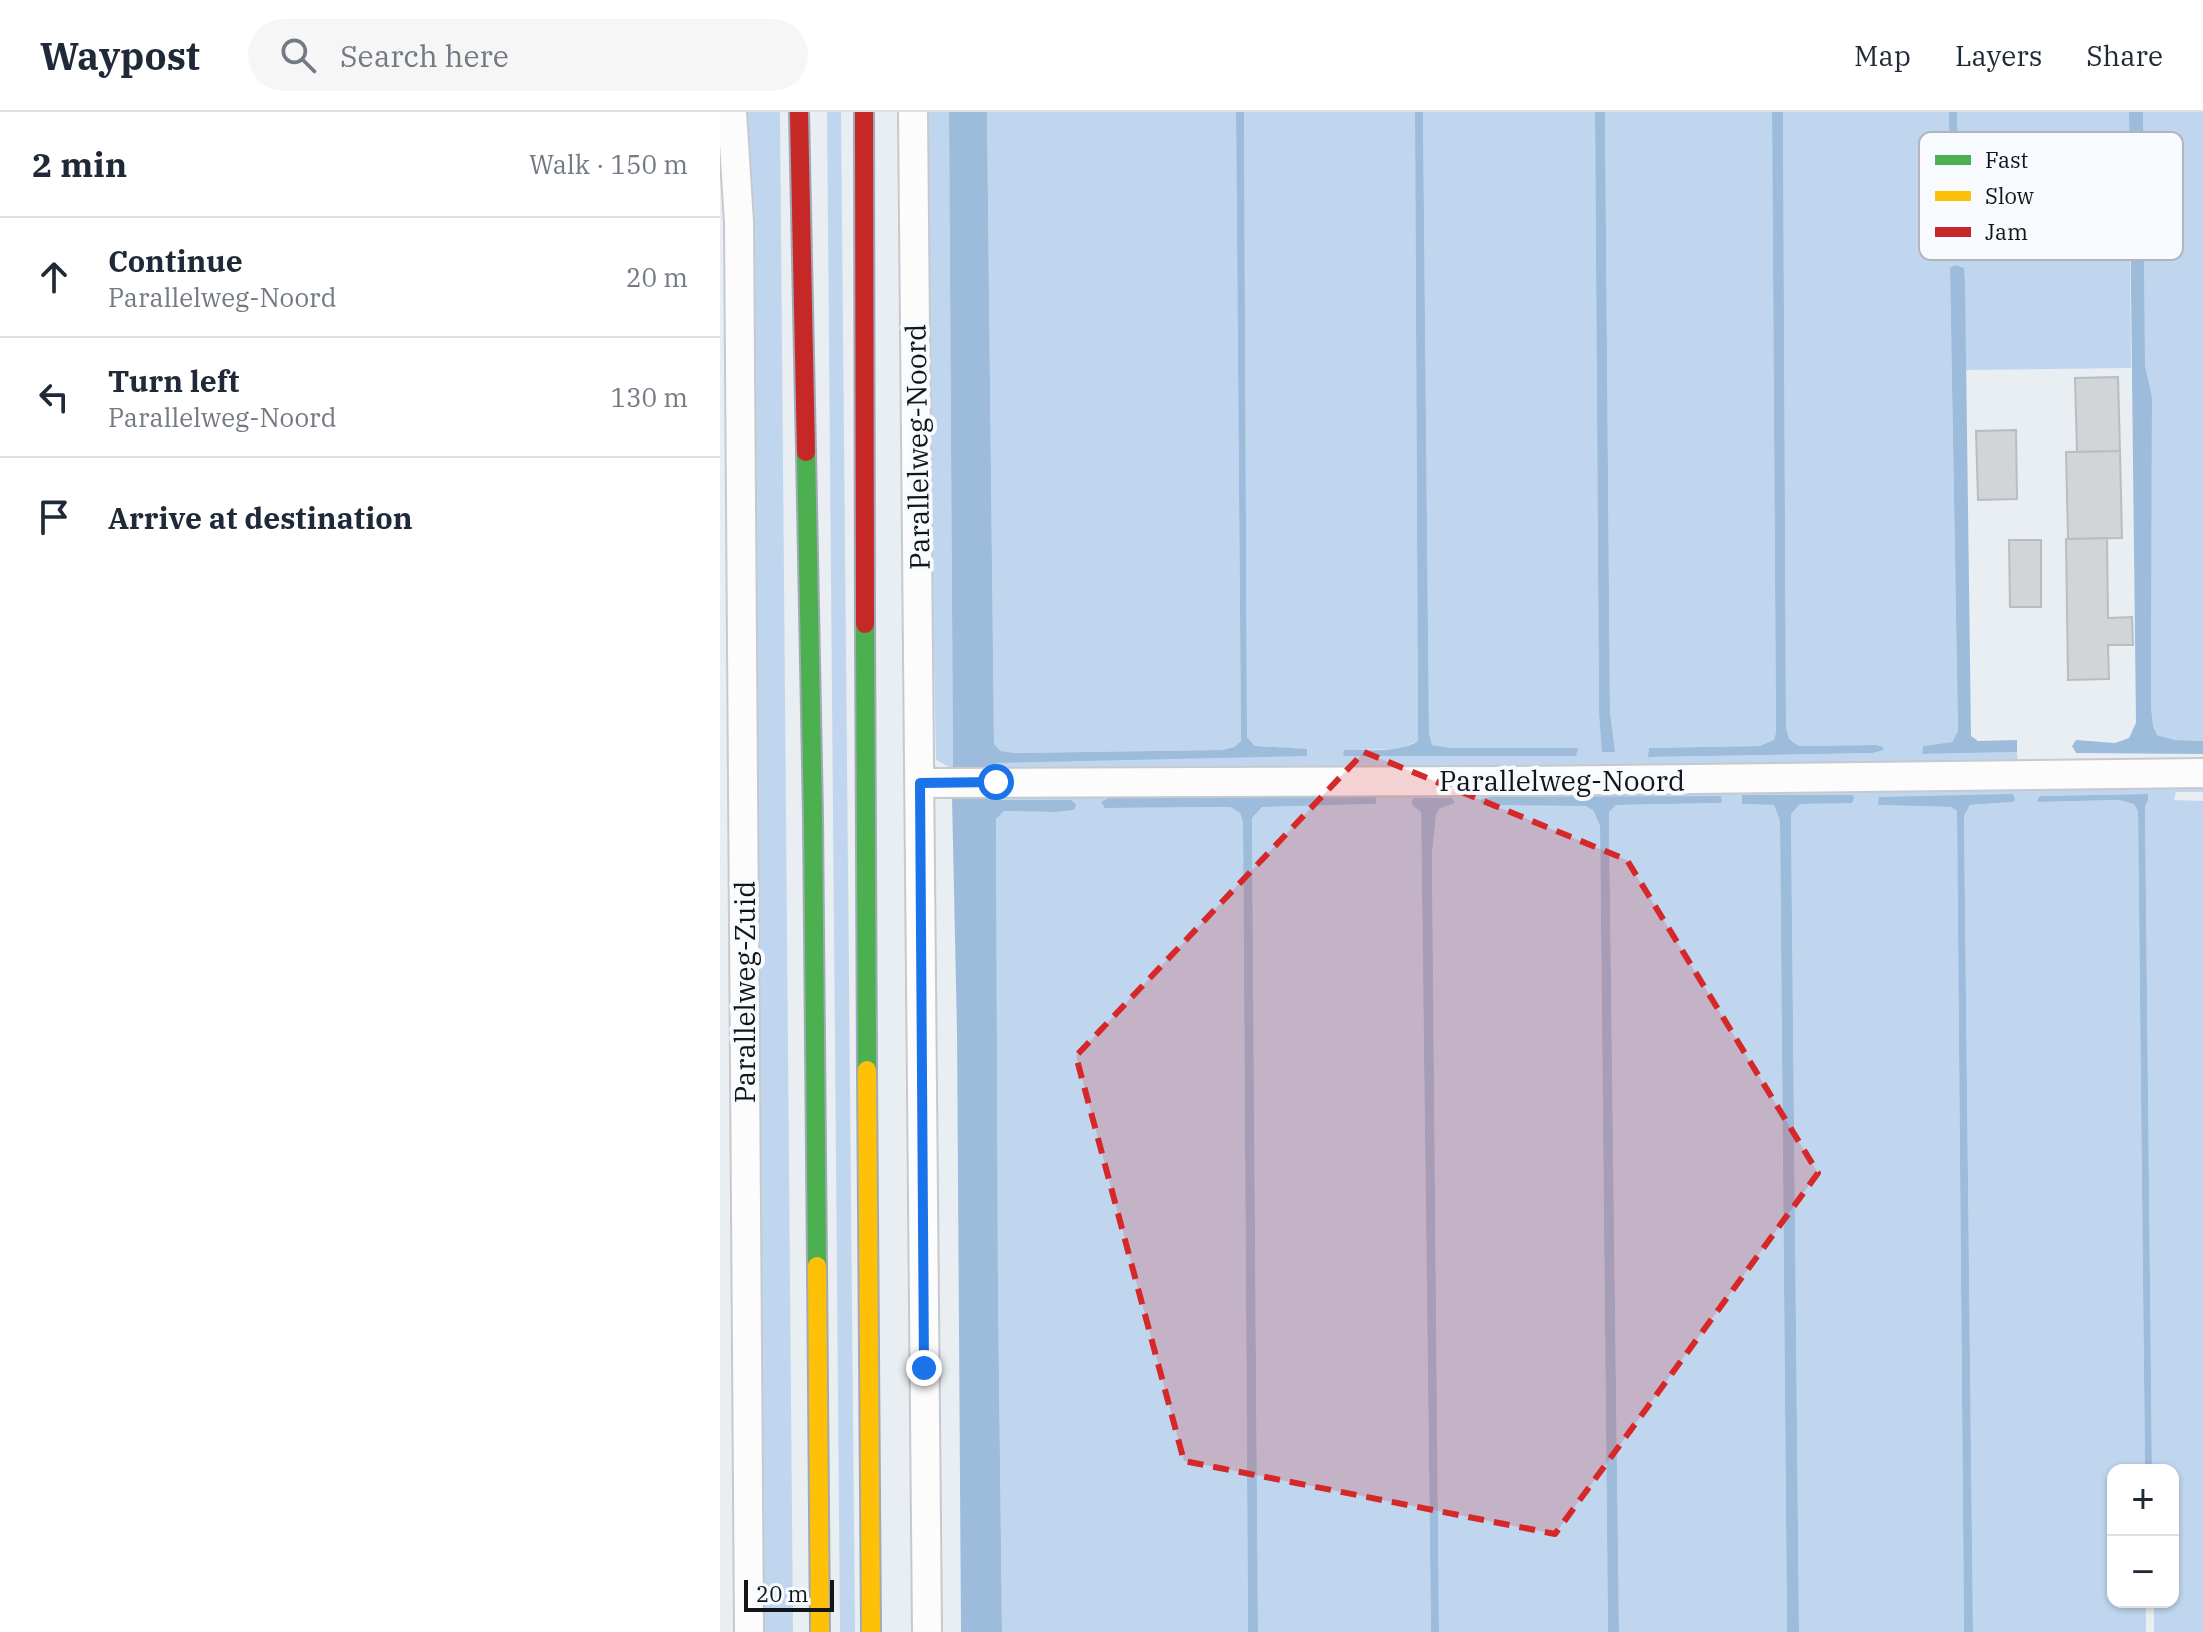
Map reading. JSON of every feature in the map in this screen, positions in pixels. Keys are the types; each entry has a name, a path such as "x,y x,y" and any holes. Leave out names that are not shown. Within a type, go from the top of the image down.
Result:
{"highway":[{"path":"799,112 813,817 820,1632"},
{"path":"864,112 871,1632"}],"street":[{"name":"Parallelweg-Zuid","path":"732,112 739,238 749,1632"},
{"name":"Parallelweg-Noord","path":"913,112 928,783 927,1632"},
{"name":"Parallelweg-Noord","path":"928,783 1531,781 2203,773"}],"highlighted area":[{"path":"1364,752 1627,860 1818,1173 1555,1534 1184,1461 1076,1056"}],"shaded area":[{"path":"746,112 780,112 793,1632 763,1632"},
{"path":"827,112 841,112 855,1632 840,1632"},
{"path":"923,112 949,112 953,769 936,760"},
{"path":"949,112 987,112 994,744 1001,751 1014,753 1222,750 1234,747 1241,741 1236,112 1244,112 1247,737 1255,746 1307,749 1307,756 997,763 986,774 987,792 993,800 1071,800 1076,804 1074,810 1054,812 1004,811 996,819 1002,1632 961,1632 957,1031 952,797 959,791 953,769"},
{"path":"987,112 1236,112 1241,741 1234,747 1222,750 1013,753 1001,751 994,744"},
{"path":"1244,112 1415,112 1418,741 1400,749 1345,750 1343,756 1576,756 1577,748 1451,748 1432,745 1429,733 1423,112 1595,112 1599,712 1614,752 1610,713 1605,112 1772,112 1776,732 1774,740 1759,746 1650,748 1649,757 1873,753 1884,750 1876,745 1799,746 1789,739 1786,727 1783,112 1949,112 1949,132 1919,132 1919,260 2130,260 2131,368 1966,370 1964,269 1950,269 1958,731 1952,742 1923,746 1922,754 2017,752 2018,762 986,774 996,763 1307,755 1306,749 1255,746 1247,737"},
{"path":"1415,112 1423,112 1429,733 1432,745 1451,748 1578,748 1576,756 1343,756 1344,750 1401,748 1418,741"},
{"path":"1595,112 1605,112 1610,713 1615,752 1602,752 1599,712"},
{"path":"1772,112 1783,112 1786,727 1789,739 1799,746 1876,745 1884,750 1873,753 1648,757 1649,748 1759,746 1774,740 1776,732"},
{"path":"1949,112 1957,112 1957,132 1949,132"},
{"path":"1957,112 2129,112 2129,132 1957,132"},
{"path":"2129,112 2143,112 2143,132 2129,132"},
{"path":"2143,112 2203,112 2203,741 2175,740 2157,735 2151,706 2152,397 2145,365 2144,260 2183,260 2183,132 2143,132"},
{"path":"2131,260 2144,260 2145,365 2152,397 2153,726 2157,735 2175,740 2203,741 2203,754 2076,753 2072,746 2076,740 2115,743 2129,738 2136,723"},
{"path":"1955,265 1964,268 1965,281 1971,736 1978,741 2017,740 2017,752 1922,754 1923,746 1952,742 1958,731 1950,268"},
{"path":"2203,778 2203,792 2176,792 2174,800 2203,801 2203,1632 2154,1632 2154,1608 2179,1608 2179,1464 2152,1464 2147,794 2042,796 2037,802 2119,800 2135,804 2138,811 2145,1464 2107,1464 2107,1608 2146,1608 2146,1632 1973,1632 1964,816 1970,805 2012,802 1879,797 1879,805 1951,807 1957,811 1964,1632 1799,1632 1791,814 1800,804 1851,802 1854,798 1853,795 1743,795 1742,804 1774,805 1780,821 1787,1632 1619,1632 1609,812 1616,805 1719,803 1720,796 1483,798 1485,805 1585,806 1593,810 1600,826 1608,1632 1439,1632 1432,854 1436,815 1439,809 1454,803 1452,798 1413,798 1413,806 1421,811 1431,1632 1258,1632 1252,818 1261,807 1375,804 1375,796 1110,797 1101,802 1106,808 1230,807 1240,813 1243,822 1248,1632 1002,1632 996,819 1004,811 1054,812 1076,804 1070,800 993,800 987,792"},
{"path":"2013,794 2015,800 2012,802 1970,805 1964,816 1973,1632 1964,1632 1957,811 1951,807 1878,805 1879,797"},
{"path":"2148,794 2145,806 2152,1464 2145,1464 2138,811 2134,804 2119,800 2037,802 2041,796"},
{"path":"1742,795 1853,795 1854,798 1852,803 1800,804 1791,814 1799,1632 1787,1632 1780,821 1774,805 1742,804"},
{"path":"1376,796 1376,804 1262,807 1252,818 1258,1632 1248,1632 1243,822 1240,813 1230,807 1105,808 1101,802 1110,797"},
{"path":"1721,796 1722,802 1719,803 1616,805 1609,812 1619,1632 1608,1632 1600,826 1593,810 1585,806 1485,805 1481,802 1482,798 1492,797"},
{"path":"1413,798 1452,798 1455,803 1439,809 1436,815 1432,854 1439,1632 1431,1632 1421,812 1413,806"}],"building":[{"path":"2118,377 2120,451 2077,452 2075,378"},
{"path":"2016,430 2017,499 1978,500 1976,431"},
{"path":"2120,451 2122,538 2068,539 2066,452"},
{"path":"2107,538 2108,618 2132,617 2133,645 2108,645 2109,679 2068,680 2066,539"},
{"path":"2009,540 2041,540 2041,607 2010,607"}],"traffic: fast":[{"path":"806,452 817,1266"},
{"path":"865,624 867,1070"}],"traffic: slow":[{"path":"867,1070 871,1632"},
{"path":"817,1266 820,1632"}],"traffic: jam":[{"path":"799,112 806,452"},
{"path":"864,112 865,624"}],"route":[{"path":"924,1368 920,783 996,782"}]}
